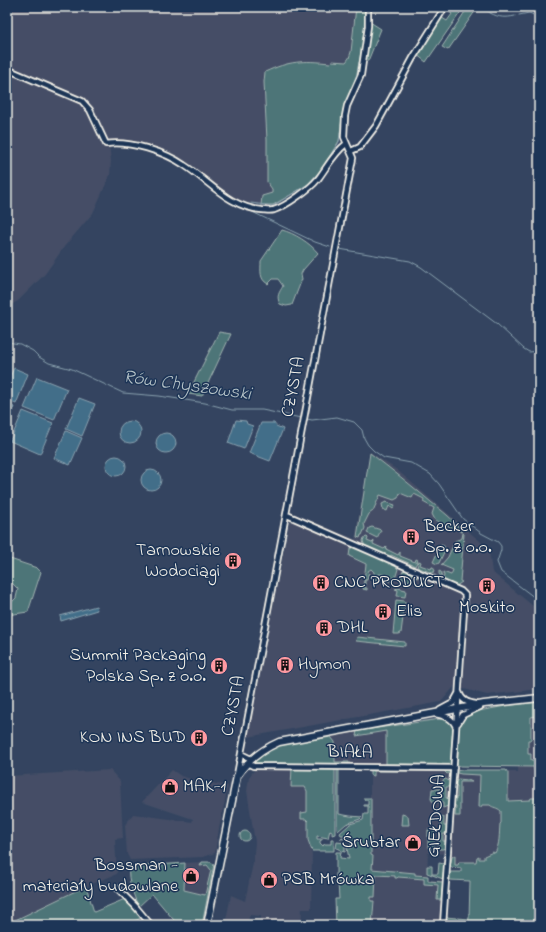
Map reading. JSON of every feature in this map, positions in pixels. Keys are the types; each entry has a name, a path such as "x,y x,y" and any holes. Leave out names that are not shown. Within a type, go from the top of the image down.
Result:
{"main road":[{"name":"CZYSTA","path":"207,925 237,776 249,761 261,751 279,742 484,704 539,698"}],"street":[{"path":"368,7 368,26 360,75 347,106 344,137 346,144 351,151 360,147 376,126 413,58 445,7"},
{"path":"7,69 82,101 90,110 106,144 134,144 174,159 184,164 223,195 255,209 272,210 308,189 317,180 338,150 346,144"},
{"name":"CZYSTA","path":"237,776 353,158 351,151"},
{"name":"GIEŁDOWA","path":"287,515 461,591 465,595 443,925"},
{"path":"459,692 462,699 466,702 484,704"},
{"path":"431,714 450,706 459,692"},
{"path":"456,729 460,718 463,715 484,704"},
{"path":"431,714 448,717 453,720 456,729"},
{"name":"BIAŁA","path":"241,754 253,766 454,768"},
{"path":"118,889 135,906 150,925"}],"shaded area":[{"path":"7,7 356,7 356,15 351,52 348,61 343,63 332,61 330,63 310,61 281,65 264,82 267,140 267,182 272,189 272,193 262,196 261,205 251,203 244,205 231,200 184,164 146,148 109,144 111,161 110,175 93,213 64,247 45,274 18,301 7,307"},
{"path":"14,368 28,374 16,404 7,400 7,383"},
{"path":"37,377 67,389 54,420 24,408"},
{"path":"79,398 95,404 82,436 66,429"},
{"path":"7,405 14,407 7,424"},
{"path":"23,411 53,423 40,454 10,441"},
{"path":"236,420 246,421 247,424 253,426 244,449 228,443"},
{"path":"130,421 138,424 141,432 138,440 130,443 122,440 119,432 122,424"},
{"path":"261,423 274,423 276,426 283,429 270,461 249,453"},
{"path":"66,431 82,438 70,465 54,458"},
{"path":"166,433 173,436 176,443 173,450 166,453 159,450 156,443 159,436"},
{"path":"370,452 397,470 481,542 489,551 492,572 539,611 539,689 487,695 464,689 456,689 454,687 441,702 248,737 291,513 355,539"},
{"path":"116,456 123,459 126,466 123,473 116,476 109,473 106,466 109,459"},
{"path":"151,470 158,473 161,480 158,487 151,490 144,487 141,480 144,473"},
{"path":"96,606 97,610 61,621 60,616"},
{"path":"539,702 539,801 494,853 474,868 449,867 450,854 428,853 427,879 445,881 441,925 370,925 370,767 454,768 454,772 518,772 520,704"},
{"path":"357,731 357,736 386,731 386,764 348,765 335,762 335,742 331,737 344,732"},
{"path":"255,769 291,769 292,787 305,787 307,791 308,840 312,855 311,909 302,909 301,925 261,925 261,916 250,915 247,923 240,922 239,925 225,925 231,895 245,901 253,863 255,842 247,791 249,777"},
{"path":"110,770 120,781 123,838 115,839 117,874 86,886 7,924 7,776"},
{"path":"172,770 181,776 191,779 228,786 215,853 203,857 130,860 127,854 125,825 133,814 192,822 193,819 142,802"},
{"path":"202,862 200,866 207,865 211,870 205,895 184,890 185,863"}],"green space":[{"path":"356,7 368,7 370,22 381,29 368,61 359,62 356,79 343,110 339,141 321,170 308,184 273,205 261,205 262,196 272,193 272,189 267,182 265,72 296,62 346,62 351,52"},
{"path":"464,7 426,62 416,54 439,16 447,21 452,14 444,8"},
{"path":"468,7 478,7 448,50 442,47"},
{"path":"282,230 292,233 302,239 318,253 301,274 302,279 292,305 286,306 280,304 278,299 278,295 283,286 278,279 273,279 268,284 263,280 261,271 261,261"},
{"path":"219,332 231,334 202,396 188,394"},
{"path":"370,453 448,516 462,532 435,520 432,514 434,508 423,502 424,499 414,494 412,498 400,493 398,498 394,500 380,495 373,511 369,514 364,524 365,528 362,535 360,538 357,537"},
{"path":"386,502 395,505 393,509 389,506 387,511 383,509 382,504"},
{"path":"372,527 381,530 377,538 367,533 369,528"},
{"path":"463,533 460,581 462,582 456,586 443,580 441,577 443,578 444,576 443,572 451,575 453,570 441,565 448,557 455,541 462,538"},
{"path":"367,537 367,541 372,543 374,541 373,544 384,549 387,546 386,549 398,555 400,552 400,556 415,562 416,559 418,560 415,566 391,555 390,557 365,547 363,541 364,538"},
{"path":"441,545 444,546 445,550 439,563 437,564 433,562"},
{"path":"353,547 394,564 398,569 395,579 390,576 394,579 393,581 386,581 388,575 379,574 378,580 374,580 374,572 371,569 368,571 369,574 367,580 365,580 365,588 367,588 367,590 363,589 366,564 349,556 350,549"},
{"path":"7,558 37,568 41,572 28,612 7,615 7,607 16,598 18,589 11,582 7,582"},
{"path":"419,561 421,562 420,565 431,569 433,567 435,571 432,573 417,567"},
{"path":"406,569 414,572 418,578 411,575 410,581 400,578 403,571"},
{"path":"398,588 406,590 405,597 397,596 398,590 395,589"},
{"path":"396,600 405,602 401,633 393,634"},
{"path":"357,637 405,642 405,646 356,641"},
{"path":"539,702 539,712 537,716 531,717 531,740 528,740 528,754 531,754 531,760 539,760 539,770 534,770 534,767 460,766 456,764 458,728 465,716 473,712"},
{"path":"447,718 453,724 450,765 386,764 386,731 356,736 357,731"},
{"path":"331,737 335,742 335,762 349,762 346,766 255,765 251,763 261,755 279,746 289,743"},
{"path":"292,767 335,769 335,834 332,835 332,831 330,830 328,838 317,836 317,839 323,839 320,843 323,846 324,844 331,844 331,839 334,839 334,851 312,851 308,840 308,821 306,819 301,819 301,813 307,812 307,791 305,787 291,787"},
{"path":"337,769 339,769 339,814 362,817 346,824 338,831 337,828"},
{"path":"370,769 451,769 451,772 447,774 444,771 374,771 374,776 370,775"},
{"path":"506,770 508,773 508,801 530,800 531,798 537,798 537,788 539,787 539,925 445,924 445,917 469,919 470,881 450,880 450,872 461,872 461,868 450,867 452,857 455,855 455,865 458,865 459,862 476,862 477,857 479,856 479,859 484,859 484,856 493,852 495,853 499,843 501,811 490,805 482,805 479,807 480,775 457,773 457,771"},
{"path":"446,779 450,782 450,787 446,787 446,798 449,798 448,806 443,808 443,802 433,802 431,799 432,789 443,789 443,780"},
{"path":"458,779 472,782 460,782 460,816 455,816 456,806 453,805 454,798 457,798 457,786 454,784"},
{"path":"364,798 371,798 372,869 415,873 415,875 428,876 428,881 443,882 441,900 437,900 438,885 424,884 424,879 395,878 395,876 376,875 375,897 371,897 371,901 374,901 372,925 336,925 335,899 339,899 338,882 336,877 336,852 341,852 340,858 349,859 347,848 351,848 350,838 340,839 344,838 344,835 341,835 340,833 350,824 363,820 364,814 368,814 368,806 364,805 368,805 368,800 364,800"},
{"path":"402,814 408,816 409,825 401,825"},
{"path":"440,816 444,817 444,826 447,826 447,834 443,834 443,841 446,841 446,847 443,849 439,849 437,842 440,841"},
{"path":"428,830 435,830 434,847 432,849 428,846"},
{"path":"243,831 247,831 249,832 249,840 243,841 240,838 240,834"},
{"path":"337,842 345,843 345,852 336,848"},
{"path":"202,862 210,862 214,864 202,925 178,925 152,894 138,907 130,882 129,867 185,863 184,890 205,895 211,870 207,865 200,866"},
{"path":"439,863 444,864 443,879 427,873 427,866 432,866 432,874 438,874"},
{"path":"86,886 94,912 125,899 141,918 127,925 7,925 7,924"}],"waterway":[{"path":"251,203 273,206 308,184 321,170 339,142 343,112 357,74 364,35 365,7"},
{"path":"483,7 489,12"},
{"path":"490,13 502,17 515,16"},
{"path":"519,15 529,13 539,17"},
{"path":"248,210 315,242 330,247"},
{"path":"339,249 410,261 421,267 497,324 524,349 529,352 539,351"},
{"name":"Rów Chyszowski","path":"7,342 20,344 33,351 49,363 72,369 123,393 159,396 205,403 232,410 262,410 301,418"},
{"name":"Rów Chyszowski","path":"307,419 312,420 337,417 354,422 362,430 368,445 384,458 411,463 430,474 439,484 463,519 481,533 498,542 501,546 497,562 501,572 539,601"}],"place":[{"name":"Becker Sp. z o.o.","path":"411,537"},
{"name":"Tarnowskie Wodociągi","path":"233,561"},
{"name":"CNC PRODUCT","path":"321,583"},
{"name":"Moskito","path":"487,586"},
{"name":"Elis","path":"383,612"},
{"name":"DHL","path":"324,628"},
{"name":"Hymon","path":"285,665"},
{"name":"Summit Packaging Polska Sp. z o.o.","path":"219,666"},
{"name":"KON INS BUD","path":"199,738"},
{"name":"MAK-1","path":"170,787"},
{"name":"Śrubtar","path":"413,843"},
{"name":"Bossman - materiały budowlane","path":"191,876"},
{"name":"PSB Mrówka","path":"269,880"}]}
